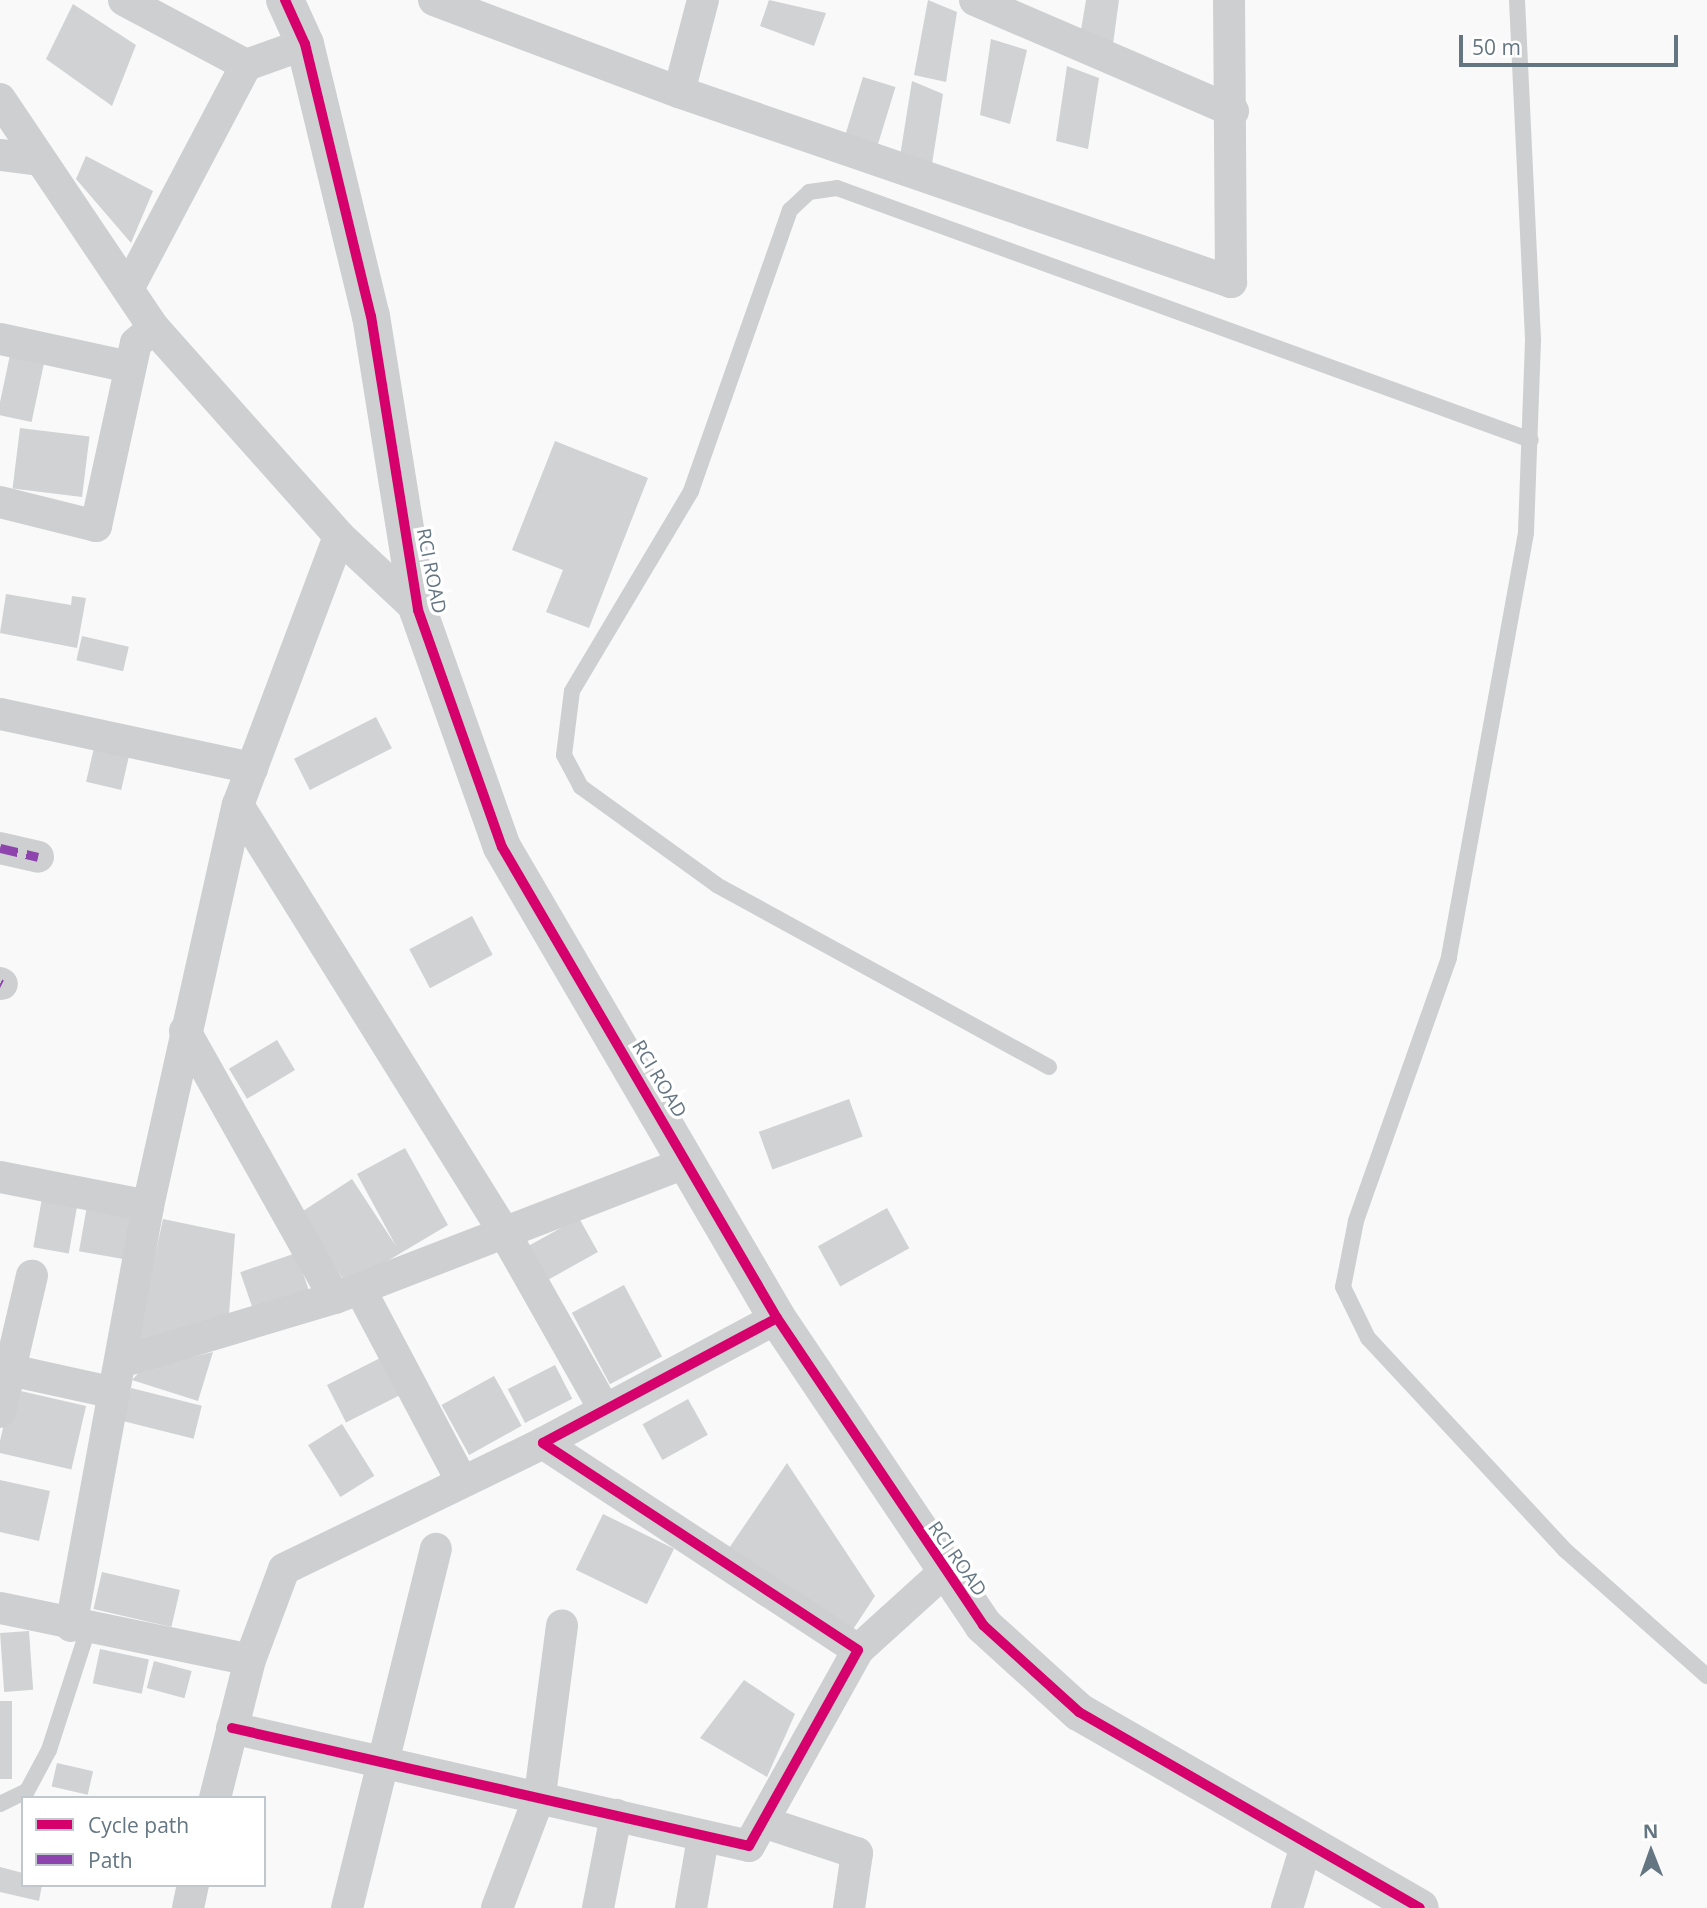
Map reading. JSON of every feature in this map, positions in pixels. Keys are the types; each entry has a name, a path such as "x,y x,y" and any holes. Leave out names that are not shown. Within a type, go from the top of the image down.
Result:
{"street":[{"path":"124,0 246,65"},
{"name":"RCI ROAD","path":"285,0 305,44 371,316 418,610 502,847 777,1318 943,1573 983,1625 1079,1713 1420,1908"},
{"path":"434,0 679,92 1231,282 1233,111 1229,0"},
{"path":"679,92 703,0"},
{"path":"975,0 1233,111"},
{"path":"128,289 246,65 305,44"},
{"path":"0,99 154,328 339,536 418,610"},
{"path":"0,155 40,160"},
{"path":"0,502 96,526 136,343 154,328"},
{"path":"0,339 129,367"},
{"path":"79,1628 115,1393 148,1206 185,1031 238,805 339,536"},
{"path":"0,714 252,768"},
{"path":"238,805 504,1232 604,1409"},
{"path":"0,848 38,857"},
{"path":"185,1031 461,1480"},
{"path":"121,1362 348,1294 688,1162"},
{"path":"0,1177 148,1206"},
{"path":"0,1412 32,1276"},
{"path":"215,1796 250,1660 284,1569 461,1480 543,1443 777,1318"},
{"path":"10,1370 115,1393"},
{"path":"543,1443 858,1650"},
{"path":"347,1908 436,1549"},
{"path":"232,1728 540,1795 703,1838 749,1846 858,1650 943,1573"},
{"path":"0,1608 79,1628 250,1660"},
{"path":"497,1908 540,1795 562,1625"},
{"path":"598,1908 616,1815"},
{"path":"763,1822 857,1853 849,1908"},
{"path":"691,1908 703,1838"},
{"path":"1287,1908 1307,1843"},
{"path":"188,1908 193,1887"}],"lane":[{"path":"1517,0 1533,341 1527,533 1449,958 1356,1221 1343,1287 1368,1338 1565,1550 1707,1676"},
{"path":"1049,1067 717,886 582,787 564,755 572,691 691,491 790,210 809,192 837,188 1531,440"},
{"path":"0,1804 27,1791 49,1750 79,1628"}],"building":[{"path":"769,0 826,13 814,46 760,26"},
{"path":"928,0 957,12 946,82 914,75"},
{"path":"1086,0 1119,0 1113,44 1080,36"},
{"path":"73,4 136,45 112,106 46,59"},
{"path":"991,39 1027,50 1010,124 980,115"},
{"path":"1067,66 1099,78 1088,149 1056,141"},
{"path":"863,77 896,87 877,149 844,139"},
{"path":"912,81 943,94 932,164 900,156"},
{"path":"86,156 153,191 131,243 76,179"},
{"path":"10,355 44,362 32,422 0,415 0,402"},
{"path":"20,428 89,437 82,497 13,489"},
{"path":"555,441 648,478 589,628 546,612 563,570 512,550"},
{"path":"6,594 71,605 72,596 86,598 77,648 0,633"},
{"path":"82,636 129,647 123,671 76,660"},
{"path":"376,717 392,748 310,790 294,759"},
{"path":"96,739 131,747 121,790 86,782"},
{"path":"472,916 493,955 430,988 409,949"},
{"path":"277,1040 295,1070 247,1099 229,1069"},
{"path":"849,1099 863,1137 772,1169 759,1132"},
{"path":"405,1148 448,1225 347,1285 300,1213 352,1179 396,1246 357,1174"},
{"path":"42,1198 77,1204 69,1253 33,1247"},
{"path":"87,1206 138,1215 130,1260 79,1251"},
{"path":"887,1208 909,1248 840,1287 818,1246"},
{"path":"579,1218 598,1252 546,1281 527,1247"},
{"path":"163,1219 235,1234 229,1315 136,1342"},
{"path":"296,1253 309,1291 253,1310 240,1272"},
{"path":"624,1285 662,1357 610,1384 572,1313"},
{"path":"213,1352 198,1401 132,1380 142,1369"},
{"path":"384,1356 403,1393 346,1422 327,1385"},
{"path":"555,1365 572,1399 525,1423 508,1389"},
{"path":"494,1376 522,1426 469,1455 442,1405"},
{"path":"131,1388 202,1406 194,1439 123,1421"},
{"path":"12,1389 86,1406 71,1469 0,1453 0,1441"},
{"path":"688,1399 708,1435 662,1460 643,1424"},
{"path":"342,1424 374,1476 340,1497 308,1445"},
{"path":"787,1463 875,1596 850,1634 725,1554"},
{"path":"0,1480 50,1491 39,1541 0,1532"},
{"path":"603,1514 674,1549 647,1604 576,1570"},
{"path":"102,1572 180,1590 171,1627 93,1609"},
{"path":"29,1631 33,1690 4,1692 0,1633"},
{"path":"100,1649 149,1659 142,1694 93,1683"},
{"path":"154,1661 192,1671 184,1698 147,1688"},
{"path":"744,1680 795,1714 767,1777 700,1738"},
{"path":"0,1701 12,1701 12,1779 0,1779"},
{"path":"57,1763 93,1771 88,1795 52,1786"},
{"path":"0,1867 21,1872 21,1887 42,1887 39,1901 0,1892"}],"marked path":[{"path":"0,848 38,857"}],"cycle path":[{"path":"285,0 305,44 371,316 418,610 502,847 777,1318 983,1625 1079,1712 1420,1908"},
{"path":"232,1728 749,1846 858,1650 543,1443 777,1318"}]}
